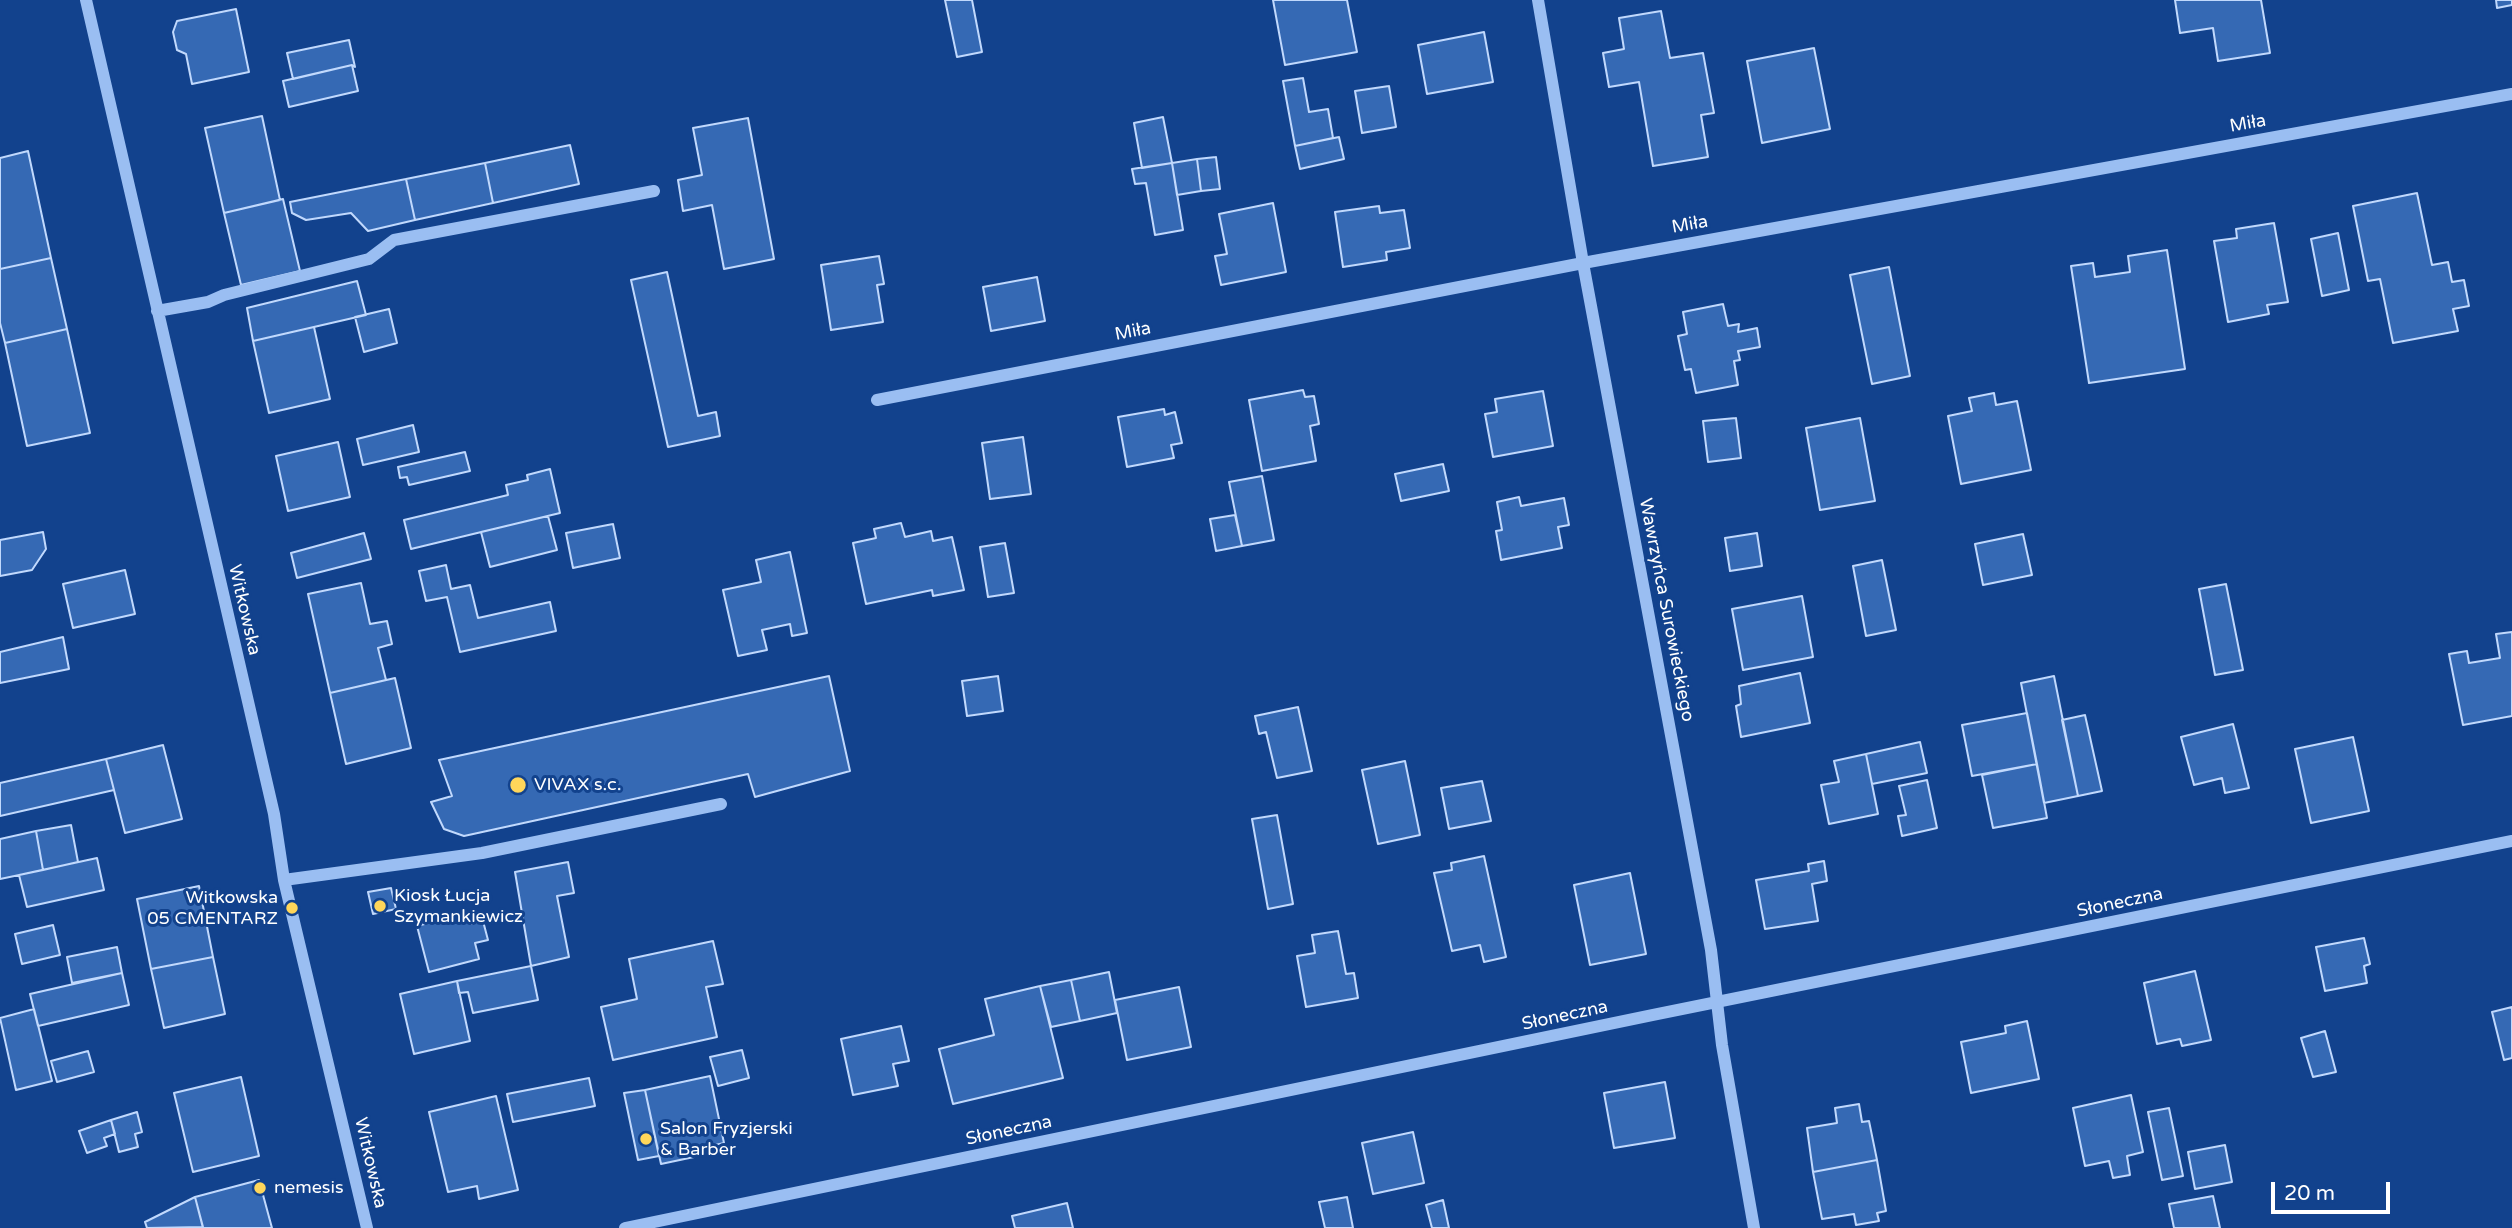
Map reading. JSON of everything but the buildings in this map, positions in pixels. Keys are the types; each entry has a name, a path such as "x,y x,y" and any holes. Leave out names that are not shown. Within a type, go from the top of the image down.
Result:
{"street":[{"name":"Witkowska","path":"86,0 274,814 285,880 367,1228"},
{"name":"Wawrzyńca Surowieckiego","path":"1538,0 1583,263 1711,950 1716,1003 1754,1228"},
{"name":"Miła","path":"877,400 1583,263 2512,94"},
{"path":"157,311 208,302 224,295 369,259 394,240 654,191"},
{"path":"285,880 482,853 721,804"},
{"name":"Słoneczna","path":"625,1228 2512,841"}],"place":[{"name":"VIVAX s.c.","path":"518,785"},
{"name":"Kiosk Łucja Szymankiewicz","path":"380,906"},
{"name":"Witkowska 05 CMENTARZ","path":"292,908"},
{"name":"Salon Fryzjerski & Barber","path":"646,1139"},
{"name":"nemesis","path":"260,1188"}]}
